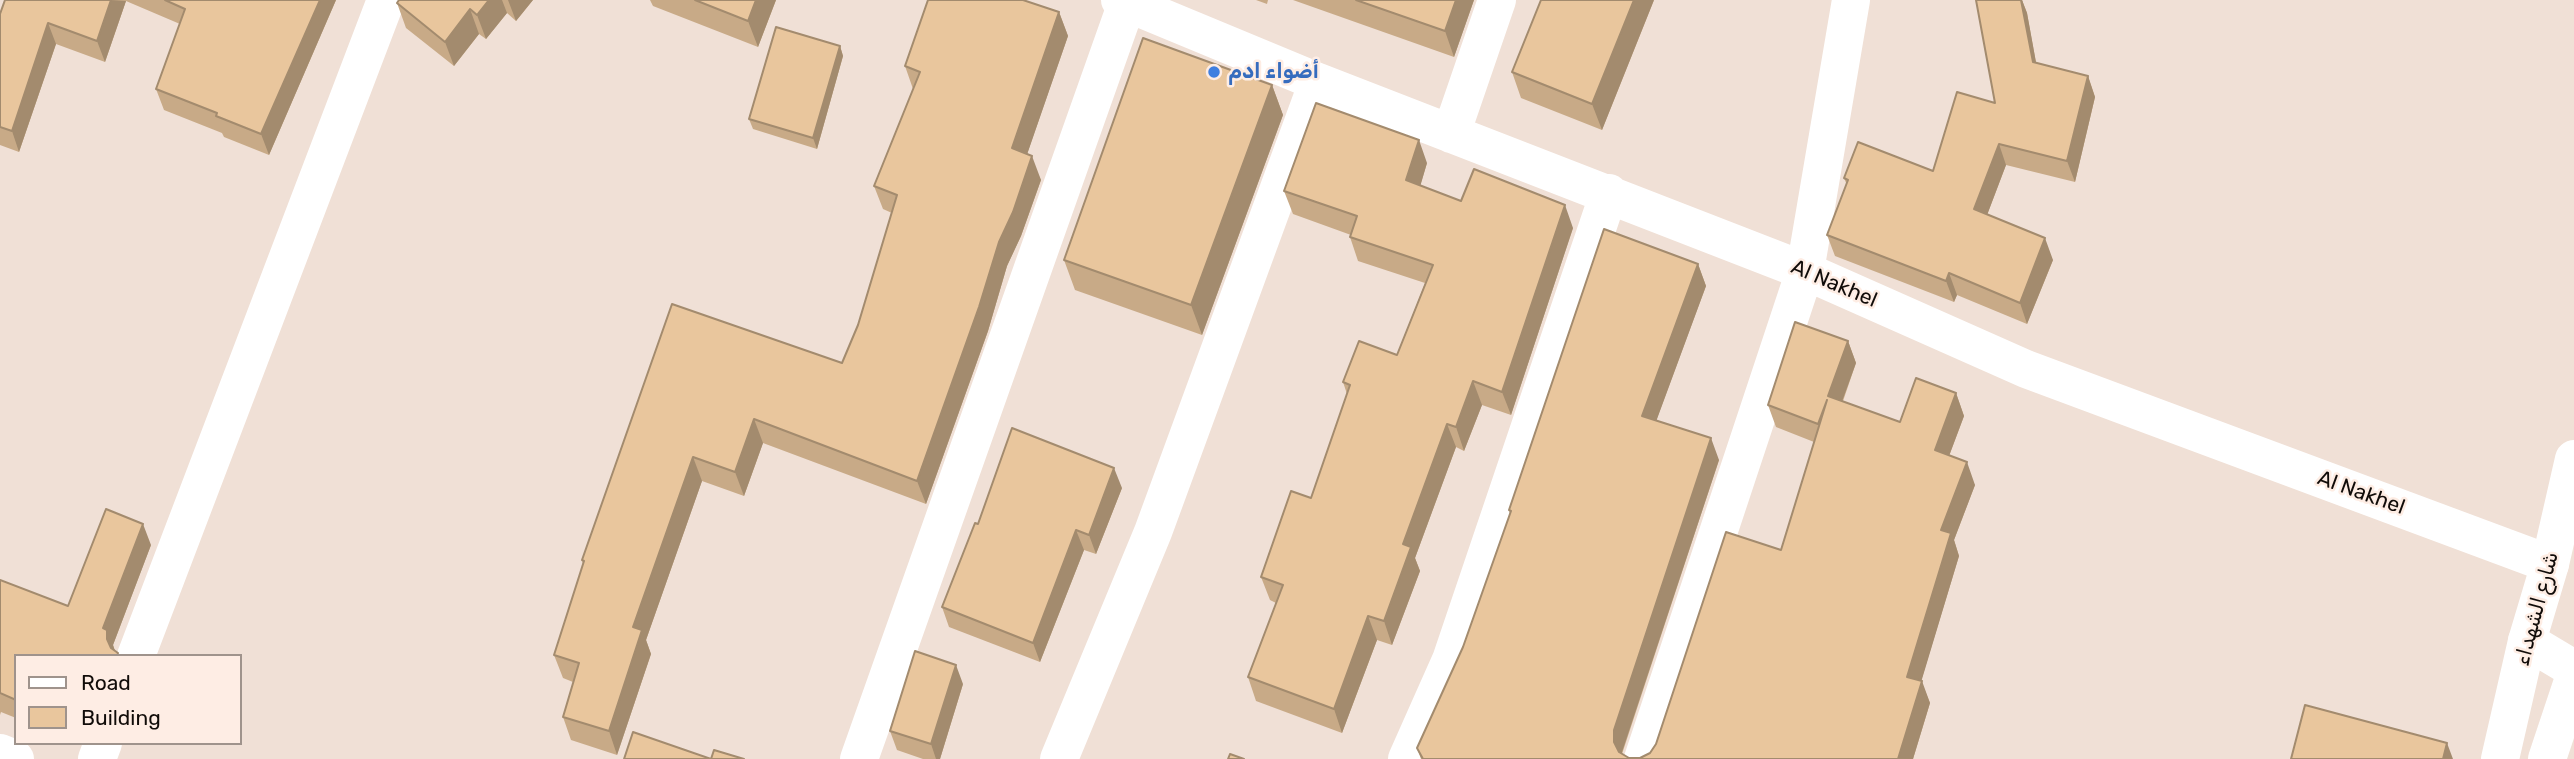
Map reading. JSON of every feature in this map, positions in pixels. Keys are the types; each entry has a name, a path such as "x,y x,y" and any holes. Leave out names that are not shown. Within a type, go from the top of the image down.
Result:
{"street":[{"path":"137,654 386,0"},
{"path":"1451,134 1497,0"},
{"path":"1643,759 1805,271 1851,0"},
{"path":"859,759 1125,1"},
{"name":"Al Nakhel","path":"1125,1 1318,82 1805,271 2026,369 2550,564"},
{"path":"1059,759 1153,531 1318,82"},
{"path":"1407,759 1451,660 1609,193"},
{"name":"شارع الشهداء","path":"2500,759 2527,640 2550,564 2574,459"},
{"path":"2527,640 2574,669"},
{"path":"2547,759 2574,678"},
{"path":"0,753 15,759"}],"building":[{"path":"5,0 111,0 97,41 48,23 12,131 0,127 0,14"},
{"path":"165,0 320,0 261,134 156,89 185,9"},
{"path":"399,0 489,0 477,15 470,9 445,42 397,3"},
{"path":"695,0 756,0 748,21"},
{"path":"928,0 1023,0 1059,12 1012,148 1032,156 1013,212 999,242 979,307 917,481 754,419 735,472 693,457 633,627 642,630 609,731 563,717 579,663 554,655 584,561 582,560 672,304 842,363 858,325 897,195 874,186 920,72 905,66"},
{"path":"1356,0 1456,0 1445,31"},
{"path":"1541,0 1634,0 1592,104 1512,72"},
{"path":"1976,0 2021,0 2033,62 2088,76 2067,161 1999,144 1974,209 2045,238 2020,303 1949,273 1946,281 1827,235 1848,180 1844,178 1858,142 1933,171 1957,92 1995,103"},
{"path":"776,27 840,46 813,138 749,119"},
{"path":"1143,38 1272,85 1191,305 1064,260"},
{"path":"1316,103 1419,140 1406,180 1461,201 1474,169 1565,205 1502,392 1473,381 1456,427 1447,424 1403,544 1411,547 1384,621 1368,616 1334,709 1248,677 1283,585 1261,577 1291,491 1311,498 1350,385 1343,382 1359,341 1397,355 1433,265 1350,237 1357,216 1284,191"},
{"path":"1604,229 1698,264 1642,416 1711,438 1614,730 1614,742 1619,752 1629,758 1640,758 1650,753 1656,744 1726,532 1781,550 1827,400 1818,424 1768,405 1795,322 1848,341 1828,396 1900,422 1916,378 1956,393 1935,450 1967,462 1941,530 1951,533 1907,677 1922,681 1898,759 1423,759 1417,748 1463,647"},
{"path":"1012,428 1114,468 1089,535 1076,530 1033,643 942,607 975,523 978,524"},
{"path":"106,509 143,524 103,628 107,630 111,648 118,654 14,654 14,699 0,693 0,580 68,606"},
{"path":"915,651 956,665 931,744 890,731"},
{"path":"2305,705 2447,743 2443,759 2291,759"},
{"path":"633,732 711,759 624,759"},
{"path":"714,750 744,759 711,759"},
{"path":"1230,754 1244,759 1228,759"}],"place":[{"name":"أضواء ادم","path":"1214,72"}]}
